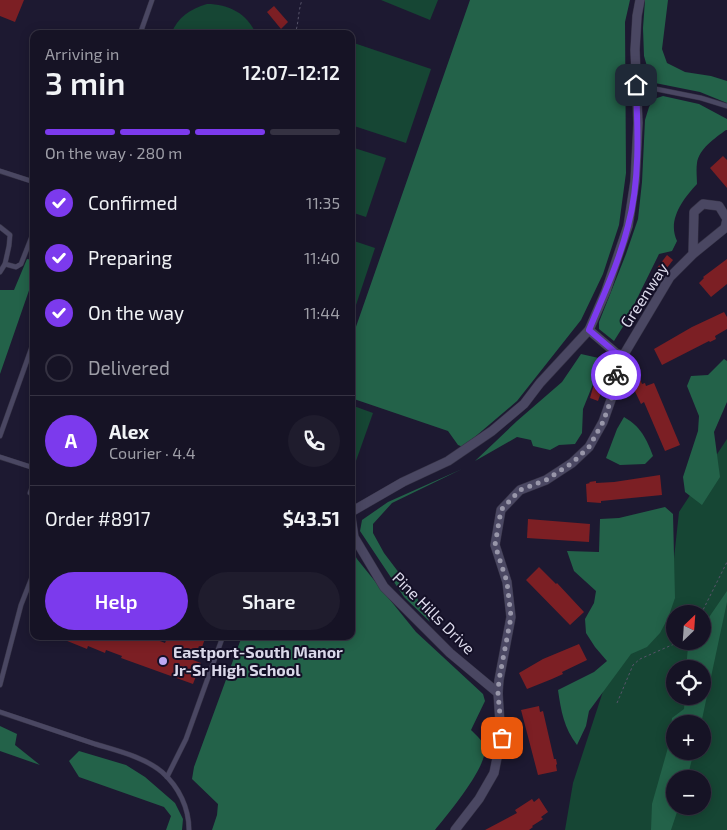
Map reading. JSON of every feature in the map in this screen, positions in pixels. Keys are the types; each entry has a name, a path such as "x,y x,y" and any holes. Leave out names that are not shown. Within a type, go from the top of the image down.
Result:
{"street":[{"path":"355,510 403,482 448,461 492,431 524,404 540,383 589,330 606,291 628,226 635,181 638,123 635,50 636,16 640,0"},
{"name":"Greenway","path":"455,830 479,799 494,773 502,738 498,693 511,617 507,582 495,545 501,510 520,490 546,480 572,463 589,447 603,422 609,406 616,373 623,356 670,277 693,254 725,228 727,219 719,206 703,204 694,212 693,254"},
{"path":"589,330 616,353 623,356"},
{"name":"Pine Hills Drive","path":"355,539 384,587 450,653 498,693"}],"lane":[{"path":"141,30 152,0"},
{"path":"636,85 701,98 727,106"},
{"path":"0,171 30,181"},
{"path":"0,227 10,235 5,264 0,272"},
{"path":"5,264 19,266 30,240"},
{"path":"1,252 6,257"},
{"path":"0,436 30,352"},
{"path":"0,457 30,467"},
{"path":"0,685 2,667 30,582"},
{"path":"167,777 186,739 222,640"},
{"path":"0,712 142,760 167,777 181,796 185,805 188,830"}],"path":[{"path":"296,30 300,17 298,10 302,0"},
{"path":"706,605 727,562"},
{"path":"617,703 632,665 640,659 666,647"}],"green space":[{"path":"381,0 438,0 430,20"},
{"path":"470,0 630,0 625,22 626,173 619,225 603,274 581,320 517,401 463,447 458,445 448,431 355,399 355,330"},
{"path":"645,0 668,0 662,49 667,63 685,72 711,76 727,81 727,103 700,92 655,83 651,80 644,56"},
{"path":"207,4 215,4 229,8 248,20 254,30 173,30 185,14"},
{"path":"355,43 431,69 406,143 355,126"},
{"path":"663,96 699,104 727,119 727,130 713,140 698,158 697,184 682,203 675,218 674,233 677,241 672,251 659,254 624,325 614,341 599,329 599,322 638,219 645,120 654,99"},
{"path":"355,148 386,158 366,217 355,213"},
{"path":"355,241 375,248 355,308"},
{"path":"27,259 30,259 30,288 0,374 0,290 14,290"},
{"path":"581,354 603,359 583,409 582,433 575,444 559,445 550,450 533,446 531,440 517,437 475,461 562,382"},
{"path":"724,359 727,361 727,402 714,432 720,477 702,505 685,492 683,477 698,431 699,416 687,386 691,376 708,375"},
{"path":"355,406 373,413 355,464"},
{"path":"624,417 639,429 648,444 653,456 645,464 620,465 606,458 617,429"},
{"path":"727,439 727,830 565,830 573,783 609,673 670,595 679,512"},
{"path":"462,469 392,503 373,524 373,533 384,553 415,594 430,622 404,597 360,531 362,520 388,502"},
{"path":"665,507 673,514 675,598 673,605 666,605 666,622 660,633 647,647 631,654 589,711 586,726 577,745 564,719 558,690 594,672 607,661 586,633 585,619 594,603 596,591 574,571 567,551 599,552 600,519 619,518"},
{"path":"355,555 416,632 483,694 485,701 471,730 484,745 485,753 467,788 435,830 212,830 218,804 192,779 194,767 241,640 355,640"},
{"path":"727,591 727,602 711,677 711,660 687,660 688,650 711,650 711,614"},
{"path":"684,705 705,705 703,715 676,715 684,709"},
{"path":"0,726 17,734 15,745 40,765 0,751"},
{"path":"79,751 126,765 145,777 175,803 183,819 182,830 166,830 171,816 164,807 79,777 69,761"},
{"path":"666,755 666,760 692,760 689,770 666,770 666,815 676,815 671,830 651,830 652,804"}],"building":[{"path":"0,0 24,0 15,22 0,16"},
{"path":"274,6 288,22 281,29 267,12"},
{"path":"723,156 727,160 727,188 710,168"},
{"path":"667,255 673,260 663,273 657,268"},
{"path":"727,259 727,284 711,297 699,283 703,277"},
{"path":"724,312 727,317 727,329 715,336 716,339 662,365 654,349 692,327"},
{"path":"640,379 642,384 645,383 646,386 654,383 680,445 665,451 644,402 641,404 631,383"},
{"path":"594,384 603,387 598,401 590,398"},
{"path":"660,475 662,495 601,501 601,503 587,502 586,484 589,482 614,482"},
{"path":"528,519 590,524 589,542 527,538"},
{"path":"539,567 584,612 570,625 526,580"},
{"name":"Eastport-South Manor Jr-Sr High School","path":"65,640 157,640 165,643 166,640 205,640 202,647 199,646 193,660 201,663 193,684 121,658 122,656 106,650 105,653 88,646 87,649"},
{"path":"579,644 587,660 562,672 563,674 527,689 519,673 543,659"},
{"path":"539,706 540,712 543,711 554,759 556,759 557,771 538,775 521,710"},
{"path":"539,798 548,812 541,817 543,819 529,830 485,830 517,813 515,810 532,799 534,802"}],"way so far":[{"path":"502,738 498,693 511,617 507,582 495,545 501,510 520,490 546,480 572,463 589,447 603,422 612,397 616,375"}],"place":[{"name":"Eastport-South Manor Jr-Sr High School","path":"163,661"}],"route":[{"path":"616,375 623,356 616,353 589,330 606,291 628,226 635,181 638,123 636,85"}]}
